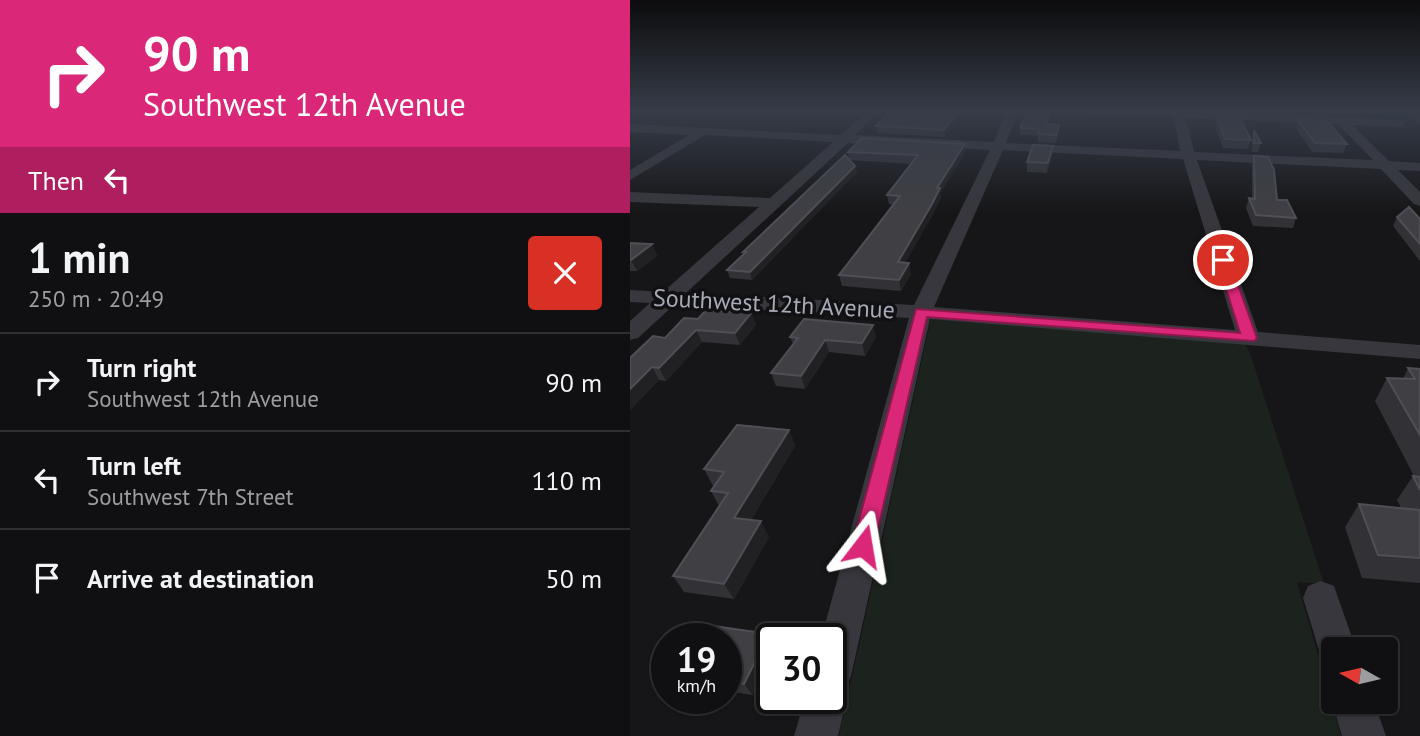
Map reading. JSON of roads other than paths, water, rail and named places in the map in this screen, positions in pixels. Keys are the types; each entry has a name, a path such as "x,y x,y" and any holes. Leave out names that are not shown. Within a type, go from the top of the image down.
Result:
{"street":[{"path":"630,176 681,144"},
{"path":"630,333 837,144"},
{"path":"986,144 1420,167"},
{"path":"1185,144 1249,338"},
{"path":"1364,144 1420,201"},
{"path":"844,623 921,312 999,145"},
{"path":"630,197 774,203"},
{"name":"Southwest 12th Avenue","path":"630,296 921,312 1420,352"},
{"path":"1321,598 1333,637"},
{"path":"816,736 822,714"},
{"path":"1357,714 1364,736"}]}
